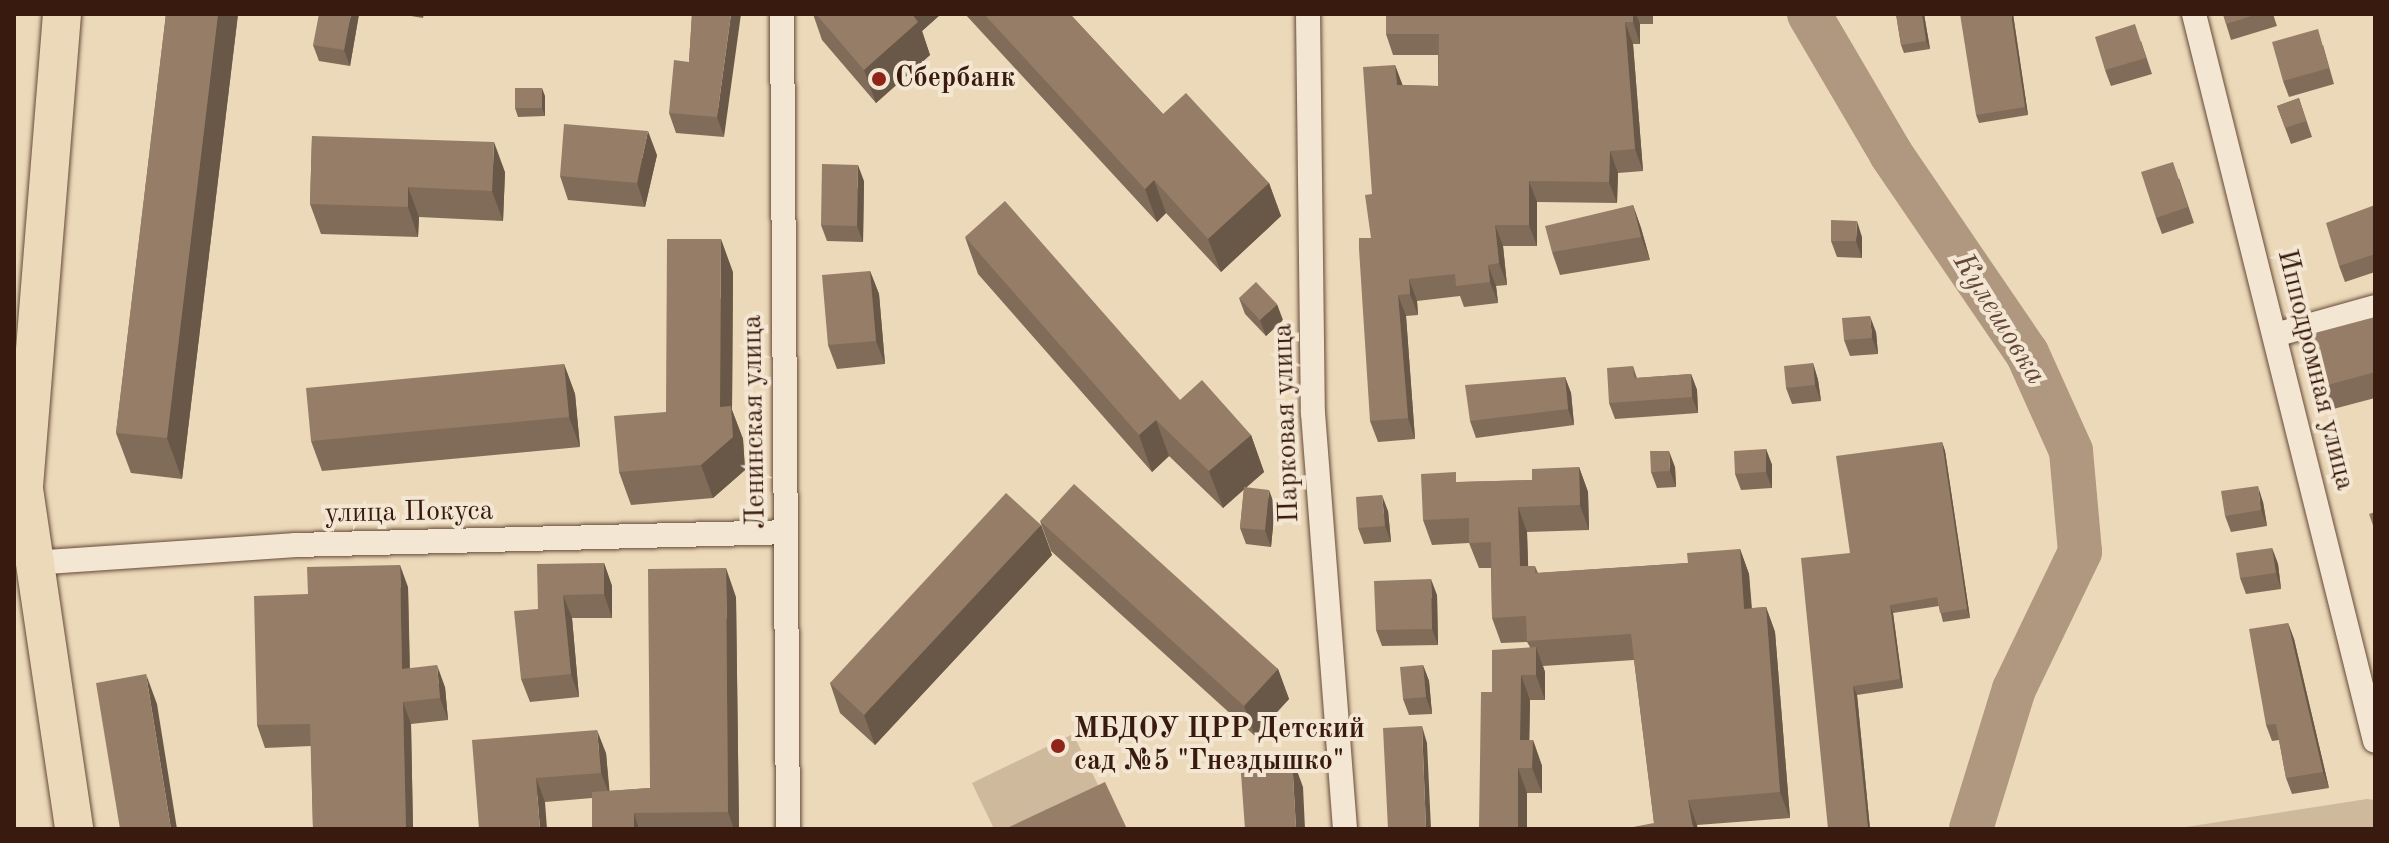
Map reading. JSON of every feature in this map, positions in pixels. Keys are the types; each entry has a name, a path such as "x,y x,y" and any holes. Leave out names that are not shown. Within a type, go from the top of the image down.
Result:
{"main road":[{"path":"62,14 24,417 33,563 74,829"}],"street":[{"name":"Ленинская улица","path":"782,14 788,829"},
{"name":"Парковая улица","path":"1308,14 1313,413 1345,829"},
{"name":"Ипподромная улица","path":"2194,14 2375,741"},
{"path":"2275,335 2375,307"},
{"name":"улица Покуса","path":"33,563 255,547 786,532"}],"shaded area":[{"path":"1073,734 1099,787 1013,829 994,829 972,783"},
{"path":"2375,800 2375,829 2173,829"}],"building":[{"path":"166,14 218,14 167,438 116,433"},
{"path":"319,14 351,14 344,50 313,45"},
{"path":"692,14 731,14 717,117 669,113 674,60 689,62"},
{"path":"816,14 912,14 918,22 864,70"},
{"path":"984,14 1070,14 1163,114 1186,93 1269,183 1208,239 1154,180 1145,189"},
{"path":"1386,14 1633,14 1633,22 1625,22 1635,149 1610,151 1609,182 1529,181 1529,225 1495,225 1499,263 1488,265 1490,282 1456,286 1455,274 1409,279 1410,294 1398,295 1408,418 1370,421 1359,249 1359,238 1371,238 1365,195 1372,194 1363,67 1395,65 1397,85 1438,86 1439,34 1386,34"},
{"path":"1896,14 1922,14 1926,41 1901,45"},
{"path":"1960,14 2011,14 2025,107 1976,115"},
{"path":"2223,14 2258,14 2226,24"},
{"path":"2135,24 2146,58 2105,70 2095,37"},
{"path":"2318,29 2329,68 2283,81 2272,42"},
{"path":"515,88 542,88 542,108 515,108"},
{"path":"2299,98 2306,121 2285,128 2277,106"},
{"path":"564,124 648,131 637,183 560,176"},
{"path":"312,136 494,142 492,191 408,187 408,207 310,204"},
{"path":"2173,162 2188,207 2156,218 2141,172"},
{"path":"822,164 858,165 857,226 821,225"},
{"path":"1005,201 1180,400 1202,380 1251,435 1209,471 1156,420 1139,435 965,237"},
{"path":"1633,205 1641,237 1552,252 1545,226"},
{"path":"2375,205 2375,254 2339,266 2326,223"},
{"path":"1831,220 1857,221 1856,241 1831,241"},
{"path":"667,239 721,239 720,407 731,406 733,437 701,465 619,472 614,416 666,412"},
{"path":"870,271 876,341 828,345 822,275"},
{"path":"1256,282 1277,304 1260,320 1239,298"},
{"path":"1870,316 1872,338 1844,340 1842,318"},
{"path":"2375,317 2375,372 2313,389 2300,337"},
{"path":"1813,363 1815,385 1786,388 1784,366"},
{"path":"564,364 569,417 311,441 306,388"},
{"path":"1633,366 1634,378 1691,374 1692,397 1609,403 1607,368"},
{"path":"1565,377 1568,409 1470,421 1465,385"},
{"path":"1942,442 1967,609 1940,613 1937,597 1890,605 1900,679 1853,686 1868,829 1828,829 1801,558 1850,553 1836,456"},
{"path":"1766,449 1766,472 1735,474 1734,451"},
{"path":"1650,451 1669,451 1670,471 1651,472"},
{"path":"1579,467 1580,505 1518,507 1520,566 1535,566 1535,573 1688,563 1687,553 1740,549 1744,609 1766,607 1780,792 1688,800 1693,829 1623,829 1654,823 1631,634 1527,641 1526,616 1492,618 1491,542 1469,543 1469,518 1423,520 1421,474 1456,472 1456,482 1532,480 1532,469"},
{"path":"1074,484 1278,669 1244,706 1040,521"},
{"path":"2258,486 2261,510 2225,516 2221,491"},
{"path":"1244,487 1269,490 1265,530 1240,528"},
{"path":"1006,493 1041,525 864,715 830,683"},
{"path":"1382,495 1385,526 1358,528 1356,497"},
{"path":"2375,512 2375,531 2369,514"},
{"path":"2272,548 2276,573 2240,578 2236,553"},
{"path":"604,563 604,594 563,595 571,674 521,679 514,611 538,609 537,564"},
{"path":"400,565 402,669 437,665 440,698 403,702 406,829 313,829 310,724 257,725 254,596 308,594 307,567"},
{"path":"726,568 728,812 634,813 634,829 592,829 592,792 650,788 648,569"},
{"path":"1431,579 1432,629 1376,630 1374,581"},
{"path":"2288,623 2323,772 2286,778 2276,724 2266,725 2249,629"},
{"path":"1536,647 1536,675 1521,675 1520,740 1533,740 1532,768 1518,768 1518,829 1479,829 1481,692 1492,692 1492,650"},
{"path":"1423,665 1426,697 1403,699 1400,667"},
{"path":"146,674 171,829 120,829 96,683"},
{"path":"1422,726 1426,829 1388,829 1383,728"},
{"path":"597,730 601,773 536,778 540,829 479,829 472,740"},
{"path":"1292,757 1296,829 1245,829 1240,760"},
{"path":"1105,782 1127,829 1005,829"}],"waterway":[{"name":"Кулешовка","path":"1809,14 1891,154 2027,353 2071,451 2080,552 2014,689 1971,829"}],"place":[{"name":"Сбербанк","path":"879,79"},
{"name":"МБДОУ ЦРР Детский сад №5 \"Гнездышко\"","path":"1058,746"}]}
